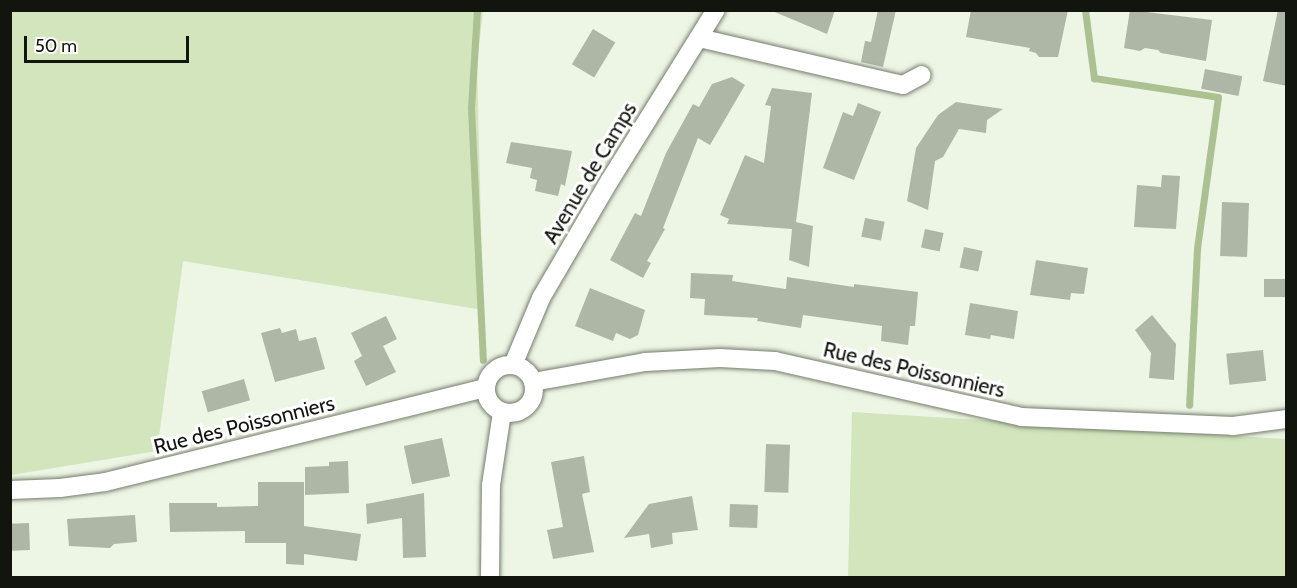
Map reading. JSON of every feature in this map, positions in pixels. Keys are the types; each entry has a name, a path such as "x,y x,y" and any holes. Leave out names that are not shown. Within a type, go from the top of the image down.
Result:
{"street":[{"name":"Avenue de Camps","path":"513,365 541,298 716,10"},
{"path":"699,38 903,85 922,75"},
{"name":"Rue des Poissonniers","path":"533,382 645,362 720,358 776,361 1021,417 1233,426 1287,418"},
{"path":"513,365 527,372 533,382 533,395 524,408 517,412 502,412 490,403 485,388 490,374 497,369 513,365"},
{"name":"Rue des Poissonniers","path":"10,490 60,488 105,482 485,388"},
{"path":"490,578 491,485 502,412"}],"green space":[{"path":"11,10 483,11 477,63 483,310 183,261 157,451 11,475"},
{"path":"852,412 1286,439 1286,577 848,578"}],"building":[{"path":"770,10 835,10 827,34"},
{"path":"878,10 896,10 883,67 861,62 865,41 871,42"},
{"path":"971,10 1068,10 1058,57 1039,57 1036,53 1029,51 1030,48 966,37"},
{"path":"1130,10 1212,20 1206,61 1161,53 1158,50 1145,48 1140,51 1124,48"},
{"path":"1278,10 1287,11 1287,86 1263,81"},
{"path":"593,29 615,42 594,78 572,64"},
{"path":"1205,69 1242,76 1238,96 1201,89"},
{"path":"732,77 745,85 710,145 698,138 663,228 665,229 647,261 651,263 643,278 610,260 635,213 641,216 666,153 693,104 699,107 712,84"},
{"path":"772,88 812,93 796,222 813,226 809,267 789,260 792,229 727,224 729,219 720,215 745,155 764,163 771,106 765,105"},
{"path":"956,102 1003,109 987,120 986,133 959,129 943,157 935,161 928,210 907,201 916,148 938,115"},
{"path":"858,103 881,112 854,180 823,168 843,112 853,116"},
{"path":"511,142 572,151 565,186 561,184 558,196 535,191 537,180 530,178 532,168 506,163"},
{"path":"1162,175 1180,176 1176,229 1134,227 1137,185 1161,187"},
{"path":"1222,202 1249,203 1247,257 1220,256"},
{"path":"865,218 885,222 881,240 861,237"},
{"path":"925,229 944,233 940,252 921,248"},
{"path":"964,247 983,251 978,271 960,268"},
{"path":"1036,260 1088,268 1084,294 1071,293 1070,300 1030,295"},
{"path":"691,273 733,275 732,281 786,289 787,277 854,287 854,284 918,292 915,326 910,326 908,345 881,341 882,326 803,315 801,328 757,321 758,318 704,315 705,299 690,298"},
{"path":"1264,279 1286,279 1286,297 1264,297"},
{"path":"590,288 645,310 638,335 630,339 616,333 613,341 575,326"},
{"path":"970,303 1018,311 1014,339 991,335 990,339 965,335"},
{"path":"1152,315 1176,344 1174,380 1149,378 1151,353 1135,330"},
{"path":"386,316 397,339 383,346 396,372 366,386 354,361 362,356 351,333"},
{"path":"280,328 282,333 296,329 299,341 316,337 325,369 275,382 261,333"},
{"path":"1263,350 1266,381 1229,385 1226,354"},
{"path":"244,379 250,400 208,412 202,391"},
{"path":"442,438 450,476 412,484 404,446"},
{"path":"766,444 790,445 788,493 764,492"},
{"path":"584,456 590,492 582,494 594,552 553,559 547,530 563,527 551,462"},
{"path":"348,461 349,493 305,495 305,467 329,466 329,462"},
{"path":"258,482 304,482 304,526 361,534 357,561 304,554 304,565 286,564 286,543 245,543 245,531 170,532 169,503 217,503 217,507 258,506"},
{"path":"424,493 426,557 403,558 402,518 367,524 366,504"},
{"path":"692,496 698,530 672,533 673,544 651,548 649,534 624,538 649,504"},
{"path":"730,504 758,505 757,528 729,527"},
{"path":"135,515 137,542 114,544 110,548 69,546 67,519"},
{"path":"29,523 30,550 11,551 10,524"}],"waterway":[{"path":"477,10 471,108 483,360"},
{"path":"1085,10 1094,78 1218,97 1197,249 1189,405"}]}
